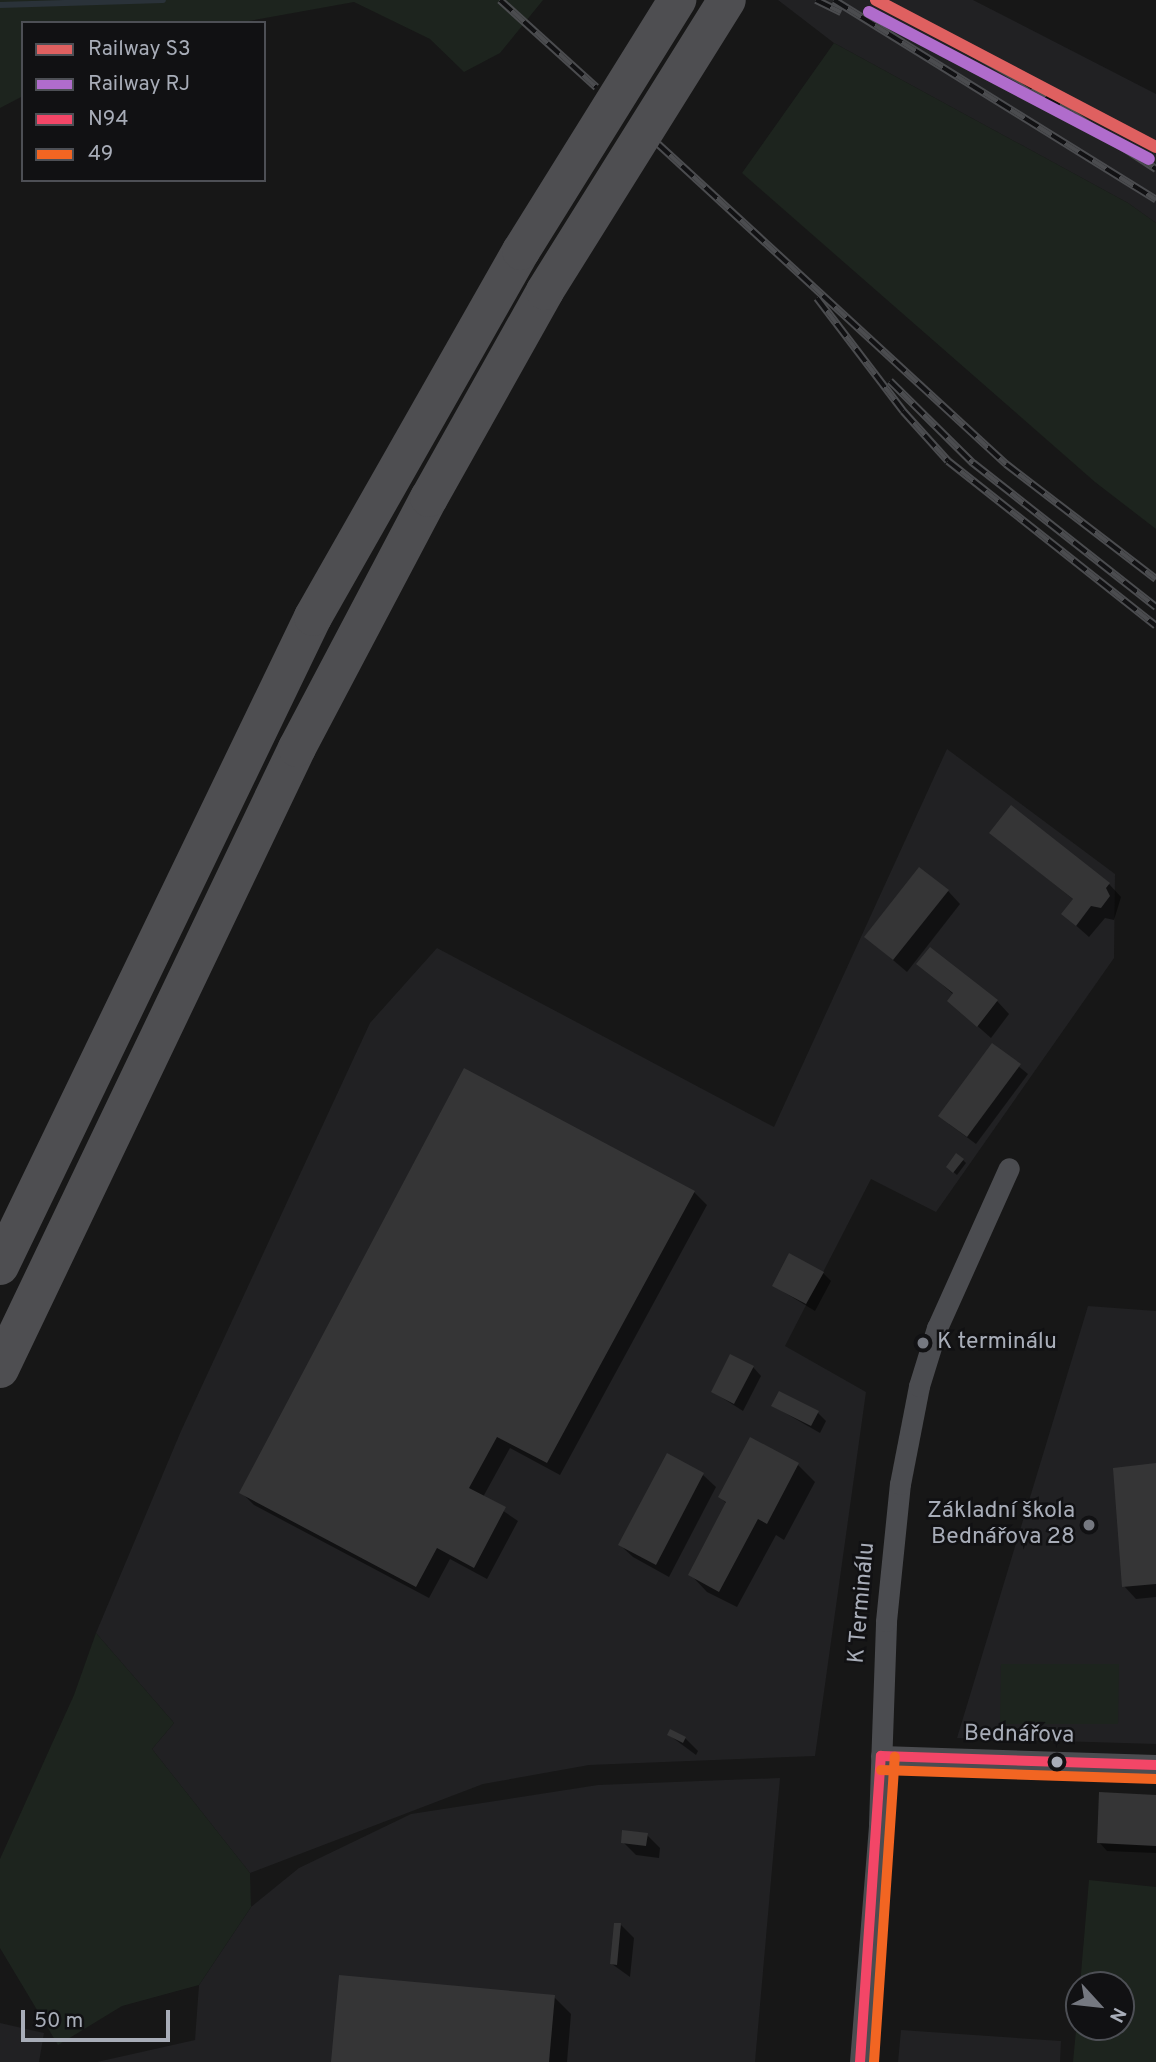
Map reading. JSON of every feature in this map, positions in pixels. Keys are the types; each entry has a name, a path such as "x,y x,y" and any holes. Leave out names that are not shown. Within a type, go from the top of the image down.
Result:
{"highway":[{"path":"0,1266 313,617 521,251 677,0"},
{"path":"0,1369 297,748 429,498 545,291 727,0"}],"street":[{"name":"K Terminálu","path":"860,2062 881,1756 886,1620 900,1485 914,1410 957,1274 1009,1168"},
{"name":"Bednářova","path":"881,1756 1156,1765"}],"shaded area":[{"path":"0,0 543,0 500,53 464,72 430,39 354,2 249,21 21,21 21,97 0,108"},
{"path":"778,0 973,0 1156,94 1156,223 1128,203 834,43"},
{"path":"834,43 1128,203 1156,223 1156,529 1095,482 742,173"},
{"path":"947,749 1115,874 1114,958 936,1212 871,1179 785,1346 866,1392 815,1756 589,1765 483,1784 250,1873 152,1749 174,1723 96,1633 181,1431 370,1023 437,948 774,1127"},
{"name":"Základní škola Bednářova 28","path":"1088,1306 1156,1311 1156,1744 957,1738"},
{"path":"96,1633 174,1723 152,1749 250,1873 251,1907 199,1985 122,2006 58,2045 0,1948 0,1859 74,1695"},
{"path":"1001,1664 1119,1664 1118,1724 1000,1724"},
{"path":"780,1778 755,2062 97,2062 195,2040 199,1985 251,1907 299,1868 411,1814 598,1785"},
{"path":"1089,1880 1156,1887 1156,2062 1073,2062 1075,2041 1135,2041 1135,1971 1081,1971"},
{"path":"0,2023 44,2033 39,2062 0,2062"},
{"path":"901,2030 1061,2041 1060,2062 898,2062"}],"building":[{"path":"1011,805 1110,883 1106,888 1110,896 1101,908 1091,906 1076,926 1061,914 1073,899 989,833"},
{"path":"919,867 949,890 893,960 864,937"},
{"path":"930,947 998,1000 977,1027 947,1001 953,993 916,964"},
{"path":"992,1043 1021,1064 967,1137 938,1116"},
{"path":"464,1068 695,1191 547,1463 497,1437 469,1488 506,1507 474,1568 437,1548 416,1587 239,1493"},
{"path":"956,1153 964,1159 953,1173 946,1167"},
{"path":"789,1253 824,1272 806,1304 772,1286"},
{"path":"730,1354 754,1366 734,1404 711,1392"},
{"path":"779,1391 819,1411 811,1426 771,1406"},
{"path":"750,1437 799,1463 767,1524 758,1519 719,1592 688,1575 726,1502 718,1497"},
{"path":"667,1453 704,1473 656,1565 618,1545"},
{"path":"1156,1463 1156,1584 1122,1587 1113,1468"},
{"path":"670,1729 686,1737 683,1743 667,1735"},
{"path":"1099,1792 1156,1795 1156,1846 1097,1843"},
{"path":"622,1830 648,1833 646,1846 621,1843"},
{"path":"614,1923 621,1923 617,1965 610,1964"},
{"path":"339,1975 555,1995 549,2062 331,2062"}],"waterway":[{"path":"0,5 163,0"}],"railway":[{"path":"500,0 596,87"},
{"path":"816,0 841,12"},
{"path":"834,0 1156,200"},
{"path":"908,16 1019,79 1156,169"},
{"path":"658,144 1006,464 1156,579"},
{"path":"817,298 903,411 948,461 1156,626"},
{"path":"890,381 973,463 1156,607"}],"rail line":[{"name":"S3","path":"876,0 1156,147"},
{"name":"RJ","path":"869,12 1149,159"}],"transit line":[{"name":"N94","path":"881,1756 1156,1765"},
{"name":"N94","path":"860,2062 881,1756"},
{"name":"49","path":"874,2062 895,1757"},
{"name":"49","path":"881,1770 1156,1779"}],"place":[{"name":"K terminálu","path":"923,1343"},
{"name":"Základní škola Bednářova 28","path":"1089,1525"}]}
